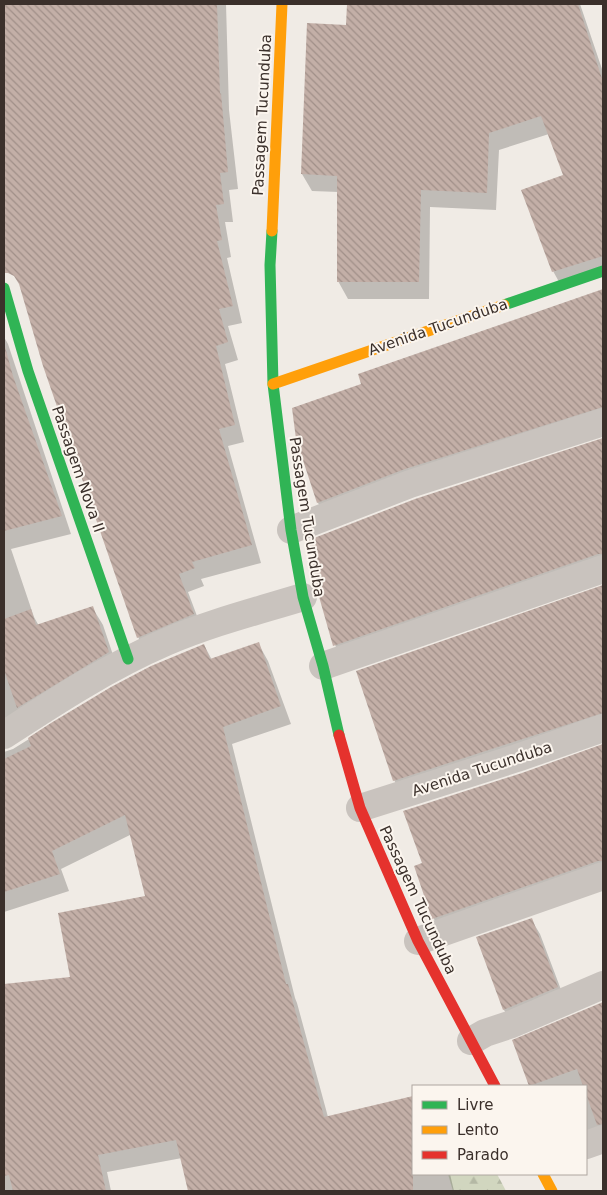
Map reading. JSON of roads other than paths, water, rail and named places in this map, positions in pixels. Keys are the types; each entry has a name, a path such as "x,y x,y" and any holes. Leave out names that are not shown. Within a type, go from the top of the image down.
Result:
{"street":[{"name":"Passagem Tucunduba","path":"282,4 270,265 273,384 291,530 304,597 323,666 343,753 360,808 418,941 494,1085"},
{"name":"Avenida Tucunduba","path":"273,384 603,271"},
{"name":"Passagem Nova II","path":"4,288 28,371 128,660"},
{"path":"291,530 410,484 603,422"},
{"path":"323,666 603,568"},
{"path":"4,735 77,688 128,660 167,642 218,622 304,597"},
{"name":"Avenida Tucunduba","path":"360,808 517,758 603,728"},
{"path":"418,941 603,876"},
{"path":"471,1042 485,1033 512,1024 603,985"},
{"path":"587,1146 603,1139"},
{"path":"544,1175 552,1191"}]}
